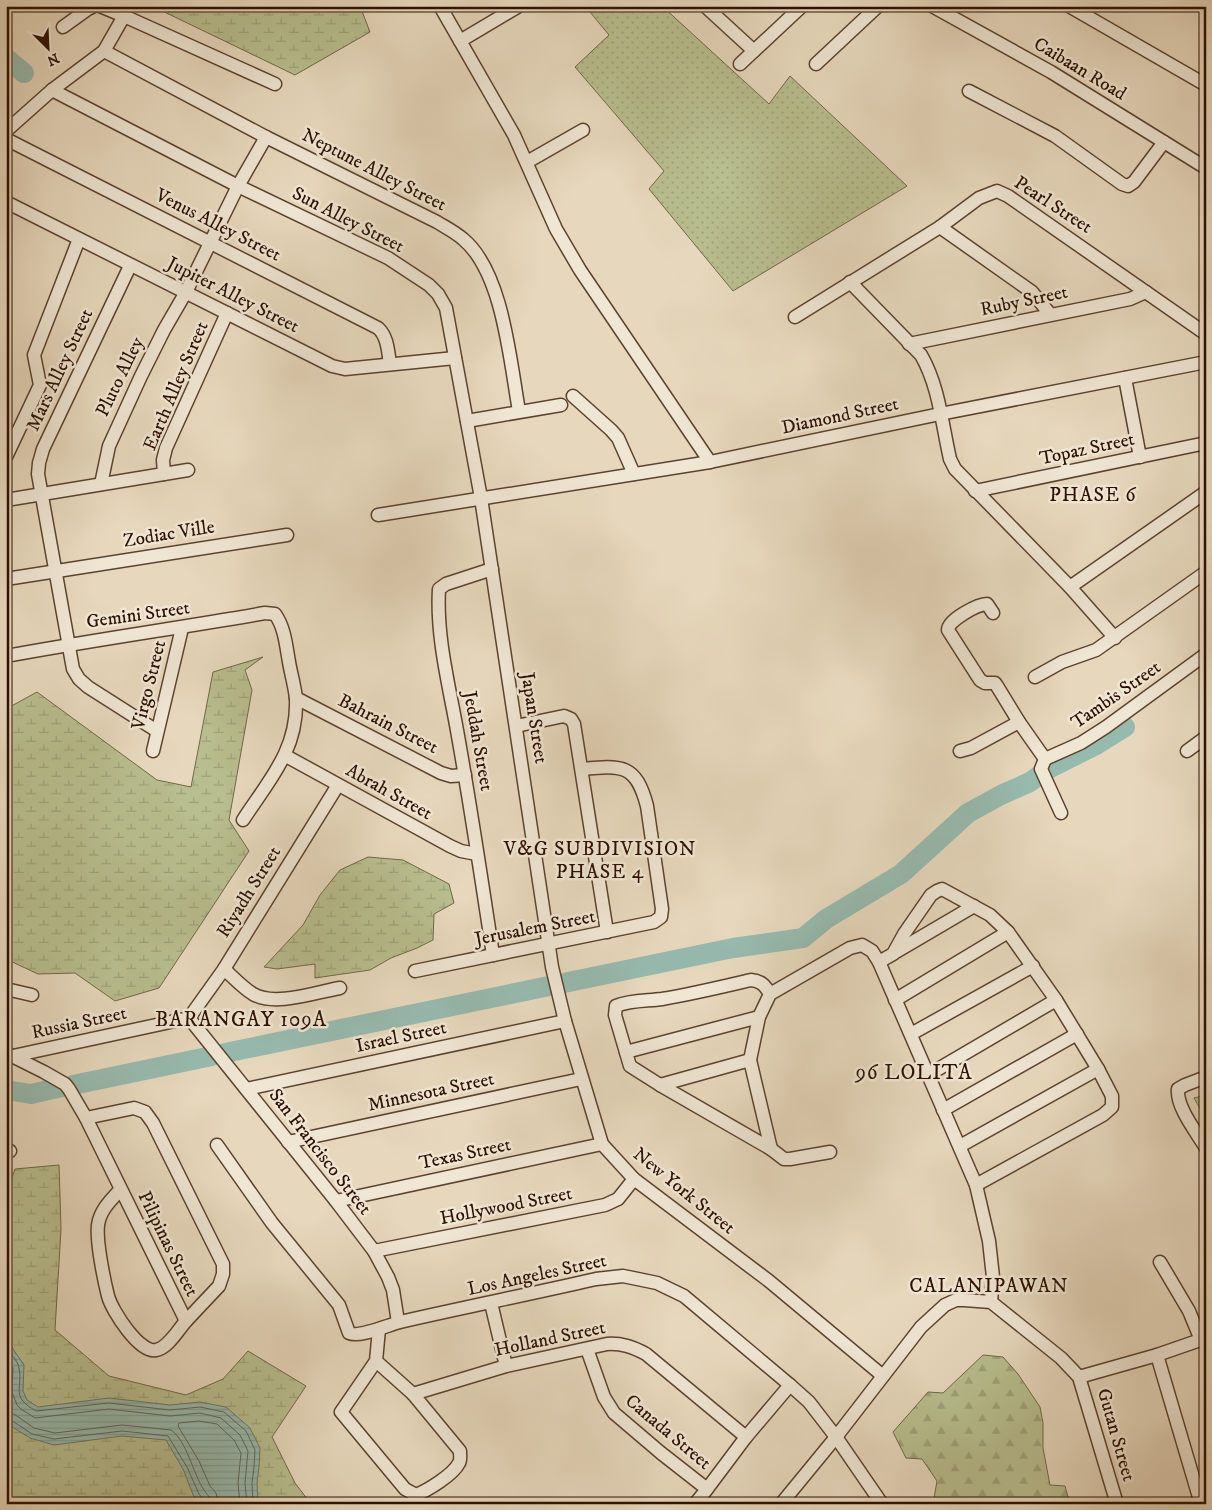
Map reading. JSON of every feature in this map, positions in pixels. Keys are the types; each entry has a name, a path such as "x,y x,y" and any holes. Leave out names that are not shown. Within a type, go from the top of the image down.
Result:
{"street":[{"path":"63,27 94,6"},
{"path":"100,6 275,84"},
{"path":"440,6 514,135 556,229 580,270 710,462"},
{"path":"460,41 519,6"},
{"path":"705,6 754,52"},
{"path":"740,64 802,6"},
{"path":"816,64 878,6"},
{"name":"Caibaan Road","path":"932,6 1051,72 1206,168"},
{"path":"1069,6 1206,85"},
{"path":"6,131 52,90 104,51 124,16"},
{"name":"Neptune Alley Street","path":"104,51 266,137 437,222 463,239 478,256 488,273 500,305 519,411"},
{"name":"Sun Alley Street","path":"52,90 238,186 388,258 438,294 446,308 480,498"},
{"path":"969,91 1055,136 1122,184 1128,186 1134,182 1164,142"},
{"path":"527,162 583,130"},
{"name":"Pluto Alley","path":"101,484 109,446 122,416 238,186 266,137"},
{"name":"Venus Alley Street","path":"6,140 378,328 382,331 386,341 390,364"},
{"name":"Pearl Street","path":"795,317 940,227 979,198 997,191 1008,196 1206,334"},
{"name":"Jupiter Alley Street","path":"6,202 332,366 345,369 455,358"},
{"path":"940,227 1032,292 1050,314"},
{"path":"6,457 40,384 34,355 79,239"},
{"name":"Mars Alley Street","path":"42,494 38,474 43,450 130,266"},
{"path":"850,282 921,355 934,382 950,458 955,469 1070,588 1115,638"},
{"name":"Ruby Street","path":"909,344 1130,298 1146,292"},
{"name":"Earth Alley Street","path":"164,474 163,460 166,448 227,313"},
{"name":"Diamond Street","path":"378,515 710,462 940,414 1206,362"},
{"path":"1125,378 1140,457"},
{"path":"573,396 618,438 634,474"},
{"path":"467,421 561,405"},
{"name":"Topaz Street","path":"975,491 1206,443"},
{"path":"6,500 188,470"},
{"path":"1070,588 1206,492"},
{"path":"42,494 73,669 79,679 88,687 156,730"},
{"name":"Japan Street","path":"480,498 549,944"},
{"name":"Zodiac Ville","path":"6,579 287,535"},
{"name":"Jeddah Street","path":"492,569 446,584 439,589 438,601 442,640 493,955"},
{"path":"1035,677 1062,662 1096,650 1206,572"},
{"path":"993,613 987,604 981,604 952,621 948,626 948,630 980,680 985,683 995,683 998,686 1019,722 1045,759 1041,769 1061,813"},
{"name":"Gemini Street","path":"6,656 265,613 275,614 280,621 283,632 296,698"},
{"name":"Virgo Street","path":"153,751 156,730 182,628"},
{"name":"Tambis Street","path":"1045,759 1081,743 1106,727 1206,654"},
{"path":"243,820 286,756 296,720 296,698"},
{"name":"Bahrain Street","path":"296,698 441,773 451,776 465,775"},
{"path":"516,726 564,716 571,719 576,730 607,932"},
{"path":"960,750 971,748 1019,722"},
{"path":"1186,751 1206,737"},
{"name":"Abrah Street","path":"286,756 450,846 461,851 477,854"},
{"name":"Jerusalem Street","path":"415,971 654,922 661,917 662,909 643,790 637,779 624,769 606,767 582,769"},
{"name":"Riyadh Street","path":"189,1018 224,968 338,785"},
{"path":"893,954 904,934 931,895 937,891 942,890 997,920 1008,932 1056,1000 1098,1069 1112,1096 1112,1107 1103,1115 976,1185"},
{"path":"879,962 974,906"},
{"path":"895,1000 1008,932"},
{"name":"New York Street","path":"549,944 564,1020 602,1144 634,1179 769,1281 883,1376"},
{"path":"771,1149 750,1060 759,1018 770,994 850,948 862,945 872,951 879,962 976,1185 989,1241 993,1277 991,1302"},
{"path":"910,1034 1033,966"},
{"path":"224,968 254,995 269,1000 340,988"},
{"path":"770,994 766,987 758,980 751,980 692,994 624,1002 616,1006 615,1016 630,1066 660,1085 771,1149 784,1159 790,1160 830,1152"},
{"path":"6,989 32,995"},
{"path":"928,1075 1056,1000"},
{"name":"Russia Street","path":"10,1055 189,1018"},
{"name":"San Francisco Street","path":"189,1018 374,1251 393,1290 398,1322"},
{"path":"626,1052 759,1018"},
{"name":"Israel Street","path":"246,1089 564,1020"},
{"path":"943,1110 1077,1034"},
{"path":"44,1072 44,1058 48,1048"},
{"name":"Pilipinas Street","path":"10,1055 65,1084 86,1118 186,1321 162,1349 154,1351 144,1348 123,1324 108,1298 98,1225 102,1211 120,1190"},
{"path":"660,1085 750,1060"},
{"path":"960,1146 1098,1069"},
{"path":"1206,1077 1178,1089 1177,1096 1183,1110 1206,1148"},
{"name":"Minnesota Street","path":"288,1142 581,1079"},
{"path":"86,1118 134,1108 145,1112 153,1123 223,1264 224,1274 220,1286 186,1321"},
{"name":"Texas Street","path":"336,1201 602,1144"},
{"name":"Los Angeles Street","path":"217,1145 282,1237 339,1305 349,1333 352,1335 379,1329 398,1322 596,1279 623,1276 657,1283 684,1296 808,1402 836,1437 882,1504"},
{"name":"Hollywood Street","path":"374,1251 605,1205 618,1199 634,1179"},
{"path":"781,1504 836,1437 921,1327 945,1304 956,1300 991,1302 1061,1358 1080,1377 1157,1356 1203,1339 1190,1311 1160,1262"},
{"path":"491,1303 506,1366"},
{"path":"376,1361 413,1394 460,1451 460,1461 455,1470 426,1491 416,1494 405,1489 342,1412 376,1361 379,1329"},
{"name":"Holland Street","path":"413,1394 506,1366 619,1343 646,1354 746,1437"},
{"name":"Canada Street","path":"587,1349 604,1397 614,1413 707,1489 746,1437 790,1385"},
{"path":"1157,1356 1201,1504"},
{"name":"Gutan Street","path":"1080,1377 1117,1504"},
{"path":"695,1504 707,1489"}],"green space":[{"path":"152,6 360,6 370,32 295,75"},
{"path":"585,6 662,6 769,104 790,76 907,186 733,291 649,189 664,171 575,67 609,35"},
{"path":"263,657 245,670 252,690 229,820 249,851 159,988 115,1001 75,973 38,974 6,959 6,709 37,692 157,780 191,787 213,672"},
{"path":"368,857 403,860 449,884 454,903 434,914 433,940 391,958 370,970 315,978 315,964 277,969 264,967 303,925 320,895 340,870"},
{"path":"1206,1095 1206,1119 1194,1098"},
{"path":"59,1165 61,1229 55,1330 109,1376 186,1395 223,1379 248,1351 306,1386 272,1437 295,1483 311,1504 6,1504 6,1195 15,1169"},
{"path":"983,1355 1003,1357 1018,1374 1040,1407 1043,1423 1043,1448 1050,1485 1065,1486 1070,1504 933,1504 937,1481 922,1459 906,1458 893,1432 928,1392 943,1393"}],"water":[{"path":"6,1342 24,1365 23,1391 27,1400 38,1407 109,1398 170,1405 200,1402 226,1407 250,1428 260,1448 257,1483 258,1504 202,1504 194,1497 183,1469 166,1440 122,1436 54,1445 30,1438 6,1423"}],"waterway":[{"path":"6,58 24,73"},
{"path":"225,1053 733,948 803,938 826,919 901,874 968,813 1030,782 1048,769 1096,745 1125,727"},
{"path":"73,1085 212,1056"},
{"path":"6,1090 31,1094 62,1087"}],"district":[{"name":"PHASE 6","path":"1093,495"},
{"name":"V&G SUBDIVISION PHASE 4","path":"600,860"},
{"name":"BARANGAY 109A","path":"241,1020"},
{"name":"96 LOLITA","path":"914,1073"},
{"name":"CALANIPAWAN","path":"989,1286"}]}
